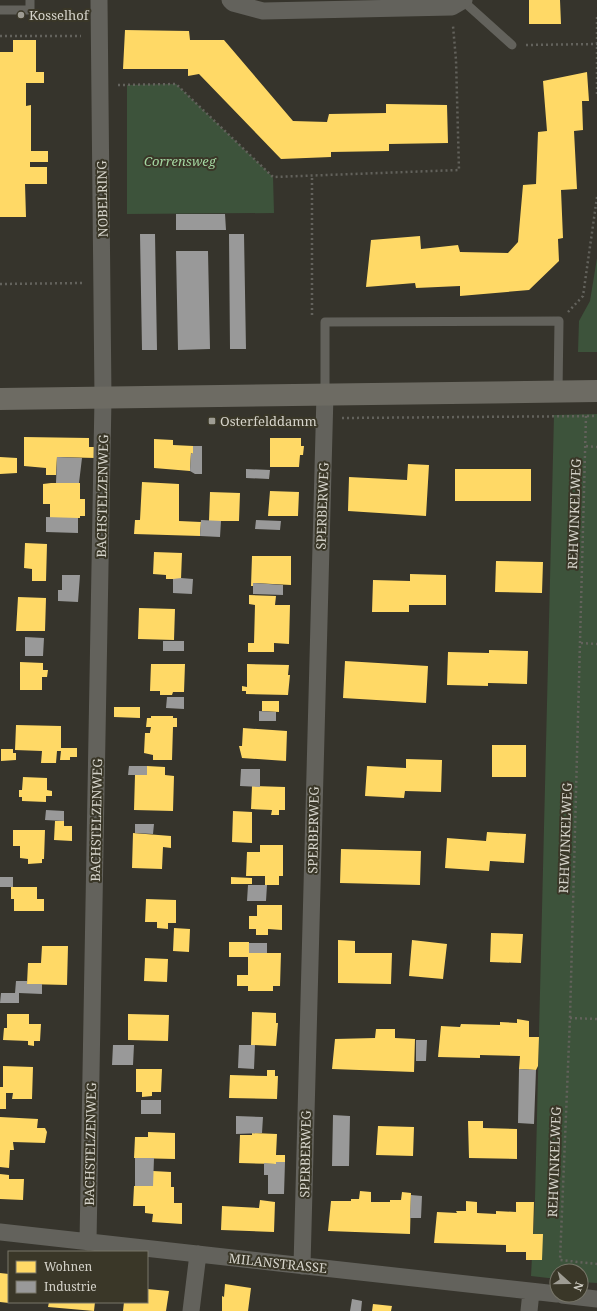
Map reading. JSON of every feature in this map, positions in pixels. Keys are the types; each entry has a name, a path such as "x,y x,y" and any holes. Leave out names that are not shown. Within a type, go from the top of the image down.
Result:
{"street":[{"name":"NOBELRING","path":"99,0 103,398"},
{"path":"230,0 234,3 262,11 460,3"},
{"path":"0,399 597,391"},
{"name":"SPERBERWEG","path":"302,1266 325,394"},
{"name":"BACHSTELZENWEG","path":"88,1242 103,398"},
{"name":"MILANSTRASSE","path":"0,1232 549,1293"},
{"path":"191,1311 198,1254"},
{"path":"529,1311 531,1292"}],"lane":[{"path":"0,10 30,10 30,0"},
{"path":"460,3 512,45"},
{"path":"325,394 325,322 559,321 558,392"}],"path":[{"path":"100,86 176,84 273,177 459,170 456,60 460,3"},
{"path":"597,17 597,94"},
{"path":"0,36 99,36"},
{"path":"512,45 597,44"},
{"path":"312,176 312,322 325,322"},
{"path":"559,321 582,296 597,197"},
{"path":"0,284 103,282"},
{"name":"REHWINKELWEG","path":"586,416 570,1018 560,1260 597,1264"},
{"path":"342,418 597,416"},
{"path":"586,446 597,447"},
{"path":"580,643 597,644"},
{"path":"570,1018 597,1019"}],"green space":[{"name":"Corrensweg","path":"176,84 273,177 274,213 127,214 127,85"},
{"path":"597,258 597,352 578,352 579,321 590,301"},
{"path":"597,414 597,1283 589,1282 589,1263 549,1263 549,1278 531,1276 535,1199 554,415"}],"building: Wohnen":[{"path":"529,0 560,0 561,24 529,24"},
{"path":"125,30 189,31 190,40 224,40 293,121 327,122 329,114 386,113 386,104 447,105 448,143 389,144 389,151 331,152 331,157 281,159 199,74 188,76 188,69 123,69"},
{"path":"13,40 36,40 36,72 44,72 44,83 26,83 26,106 31,105 31,151 48,151 48,162 30,162 30,167 47,167 47,184 25,184 26,217 0,217 0,52 13,52"},
{"path":"587,72 589,101 582,101 583,130 574,131 577,189 561,190 563,238 558,239 559,261 529,290 460,296 460,286 416,288 415,283 366,287 371,240 420,236 421,249 458,245 460,252 508,253 518,242 523,185 536,184 538,132 547,131 543,81"},
{"path":"24,437 89,438 89,447 96,447 95,458 57,457 56,475 46,475 46,468 24,466"},
{"path":"270,438 301,438 301,446 304,446 303,455 300,455 299,467 270,467"},
{"path":"154,439 173,440 173,445 193,446 190,471 154,468"},
{"path":"0,457 17,458 17,473 0,474"},
{"path":"408,464 429,465 426,516 348,511 349,477 407,480"},
{"path":"455,469 531,469 531,501 455,501"},
{"path":"142,482 179,484 179,521 201,522 200,536 134,534 135,520 140,520"},
{"path":"80,483 80,499 85,499 85,516 80,516 80,518 50,518 50,504 43,504 43,484"},
{"path":"270,491 299,492 298,516 268,516"},
{"path":"210,492 240,493 239,521 209,521"},
{"path":"25,543 47,544 46,581 32,581 32,569 24,568"},
{"path":"154,552 182,553 181,579 166,579 166,575 153,574"},
{"path":"252,556 291,556 291,585 253,583 253,586 251,586"},
{"path":"496,561 543,562 542,593 495,592"},
{"path":"410,574 446,575 446,605 409,605 409,612 372,612 373,580 410,581"},
{"path":"249,595 276,596 275,605 290,605 289,644 274,643 274,652 248,652 248,643 254,643 255,605 249,604"},
{"path":"18,597 46,598 45,631 16,631"},
{"path":"139,608 175,609 174,640 138,639"},
{"path":"489,650 528,651 527,684 488,683 488,686 447,685 448,652 489,653"},
{"path":"345,661 428,666 426,703 343,698"},
{"path":"20,662 43,663 43,670 48,670 47,677 42,677 42,690 20,690"},
{"path":"151,664 185,664 184,692 173,692 172,695 160,695 160,691 150,691"},
{"path":"247,664 289,665 288,675 290,675 288,695 246,694 246,691 242,691 242,686 247,687"},
{"path":"262,701 279,701 279,712 262,711"},
{"path":"114,707 140,707 140,718 114,717"},
{"path":"151,716 173,716 173,718 177,718 177,727 173,727 172,760 153,760 153,755 144,753 145,733 150,733 151,727 146,727 147,718 151,718"},
{"path":"16,725 61,726 61,748 77,748 77,757 70,757 70,760 60,760 61,751 57,751 56,763 41,763 42,751 15,750"},
{"path":"243,728 287,731 286,761 242,758 239,746 242,746"},
{"path":"492,745 526,745 526,777 492,777"},
{"path":"1,749 13,749 13,753 16,753 16,760 1,761"},
{"path":"406,759 442,760 441,792 405,791 404,798 365,796 367,766 406,768"},
{"path":"147,766 165,767 165,775 174,776 173,811 134,810 135,775 147,775"},
{"path":"23,777 47,778 47,790 52,791 52,796 46,796 46,802 22,801 22,797 19,797 19,790 22,790"},
{"path":"252,786 285,787 285,810 279,810 279,815 271,815 272,810 251,809"},
{"path":"233,811 252,812 252,843 232,842"},
{"path":"55,821 64,821 64,826 72,826 72,841 54,840"},
{"path":"13,830 45,830 44,859 42,859 42,863 28,864 28,859 20,858 20,846 13,846"},
{"path":"487,832 526,834 524,863 490,861 489,871 445,868 447,838 486,841"},
{"path":"133,833 171,836 171,848 163,847 162,869 132,868"},
{"path":"260,845 283,845 283,876 279,876 279,885 265,885 265,876 246,876 247,852 260,852"},
{"path":"341,849 421,851 420,885 340,883"},
{"path":"231,877 252,878 252,884 231,884"},
{"path":"11,887 37,887 37,899 44,899 44,911 14,911 14,899 11,899"},
{"path":"146,899 176,900 176,923 168,923 168,929 157,928 157,922 145,922"},
{"path":"257,905 282,905 282,930 268,929 268,935 256,935 256,929 249,929 249,916 257,916"},
{"path":"174,928 190,929 189,952 173,951"},
{"path":"491,933 523,934 521,963 490,962"},
{"path":"338,940 355,941 355,953 392,953 391,984 338,983"},
{"path":"412,940 447,944 443,979 409,976"},
{"path":"229,942 249,942 249,953 281,953 280,986 273,986 273,991 248,991 248,986 237,986 237,975 248,975 248,957 229,957"},
{"path":"42,946 68,946 67,985 27,984 28,963 41,963"},
{"path":"145,958 168,959 167,982 144,981"},
{"path":"252,1012 276,1013 276,1023 278,1023 276,1046 251,1045"},
{"path":"7,1014 29,1014 29,1024 41,1024 40,1041 34,1041 34,1046 28,1045 28,1041 3,1040 4,1028 7,1028"},
{"path":"128,1014 169,1015 168,1041 128,1040"},
{"path":"517,1019 529,1021 529,1037 539,1037 538,1066 536,1070 519,1069 520,1056 480,1055 480,1058 438,1057 441,1026 460,1027 461,1024 500,1025 500,1022 517,1023"},
{"path":"376,1029 395,1029 395,1038 415,1039 414,1072 332,1069 335,1039 375,1038"},
{"path":"3,1066 33,1067 32,1099 12,1099 13,1093 6,1093 6,1109 0,1109 0,1087 3,1087"},
{"path":"136,1069 162,1069 161,1092 152,1092 152,1096 142,1097 142,1092 136,1092"},
{"path":"267,1070 275,1070 275,1076 278,1076 277,1099 229,1098 230,1075 267,1076"},
{"path":"0,1117 38,1119 37,1128 45,1128 47,1132 45,1143 13,1142 14,1150 10,1150 9,1168 0,1167"},
{"path":"468,1121 483,1121 483,1128 517,1129 517,1159 469,1158"},
{"path":"378,1126 414,1127 413,1156 376,1155"},
{"path":"148,1132 175,1133 175,1159 134,1158 135,1137 148,1137"},
{"path":"252,1133 277,1134 276,1155 285,1155 285,1162 276,1162 276,1164 239,1163 240,1135 252,1135"},
{"path":"153,1171 171,1172 171,1187 174,1187 174,1203 182,1203 182,1224 152,1222 153,1214 145,1213 145,1206 133,1206 134,1186 153,1186"},
{"path":"0,1174 9,1175 9,1179 24,1179 23,1200 0,1199"},
{"path":"360,1191 371,1192 371,1202 390,1202 390,1200 401,1200 402,1192 411,1193 410,1234 328,1231 331,1201 351,1201 351,1199 359,1199"},
{"path":"260,1200 275,1202 274,1232 221,1230 222,1206 259,1208"},
{"path":"466,1201 477,1202 477,1213 496,1214 496,1211 516,1212 516,1202 534,1202 533,1234 543,1234 542,1260 526,1260 526,1252 506,1252 506,1245 434,1243 437,1212 457,1213 456,1211 466,1211"},
{"path":"0,1273 8,1274 8,1303 0,1302"},
{"path":"225,1284 251,1288 248,1311 222,1311 222,1296 224,1297"},
{"path":"148,1289 169,1291 166,1311 123,1311 124,1303 148,1303"},
{"path":"49,1303 95,1303 94,1311 48,1307"},
{"path":"373,1304 392,1306 391,1311 372,1311"}],"building: Industrie":[{"path":"176,214 225,214 226,230 176,230"},
{"path":"140,234 155,234 157,350 142,350"},
{"path":"229,234 244,234 246,349 230,349"},
{"path":"176,251 208,251 210,349 178,350"},
{"path":"193,446 202,446 202,474 195,474 190,471"},
{"path":"57,457 82,458 79,483 56,483"},
{"path":"246,469 270,470 269,479 246,478"},
{"path":"46,517 78,518 78,533 46,532"},
{"path":"201,520 221,521 220,537 200,536"},
{"path":"256,520 281,521 280,530 255,529"},
{"path":"62,575 80,575 78,602 58,601 58,590 62,590"},
{"path":"173,579 193,579 192,594 173,593"},
{"path":"253,583 283,585 283,595 253,594"},
{"path":"25,637 44,638 43,656 25,656"},
{"path":"163,641 184,641 184,651 163,651"},
{"path":"167,697 184,697 184,709 166,708"},
{"path":"259,711 276,712 276,721 259,721"},
{"path":"129,766 147,766 147,775 128,775"},
{"path":"241,769 260,769 260,787 240,786"},
{"path":"46,810 64,811 64,821 45,820"},
{"path":"135,824 154,824 153,834 135,833"},
{"path":"0,877 13,877 13,887 0,887"},
{"path":"248,885 267,885 266,901 247,901"},
{"path":"249,943 267,943 267,953 249,953"},
{"path":"16,981 27,981 27,984 42,984 42,994 19,993 19,1003 0,1003 1,993 15,993"},
{"path":"416,1040 427,1040 426,1061 416,1061"},
{"path":"113,1045 134,1045 133,1065 112,1065"},
{"path":"239,1045 255,1045 254,1069 238,1068"},
{"path":"519,1069 536,1070 534,1124 518,1123"},
{"path":"141,1100 161,1100 161,1114 141,1114"},
{"path":"333,1115 350,1116 349,1166 332,1166"},
{"path":"236,1116 263,1117 262,1133 236,1134"},
{"path":"135,1158 154,1158 153,1186 135,1186"},
{"path":"276,1162 285,1162 284,1194 268,1194 268,1175 264,1175 264,1163 276,1164"},
{"path":"411,1195 422,1196 421,1218 410,1218"},
{"path":"352,1299 362,1301 361,1311 350,1311"}],"place":[{"name":"Kosselhof","path":"21,15"},
{"name":"Osterfelddamm","path":"212,421"}]}
